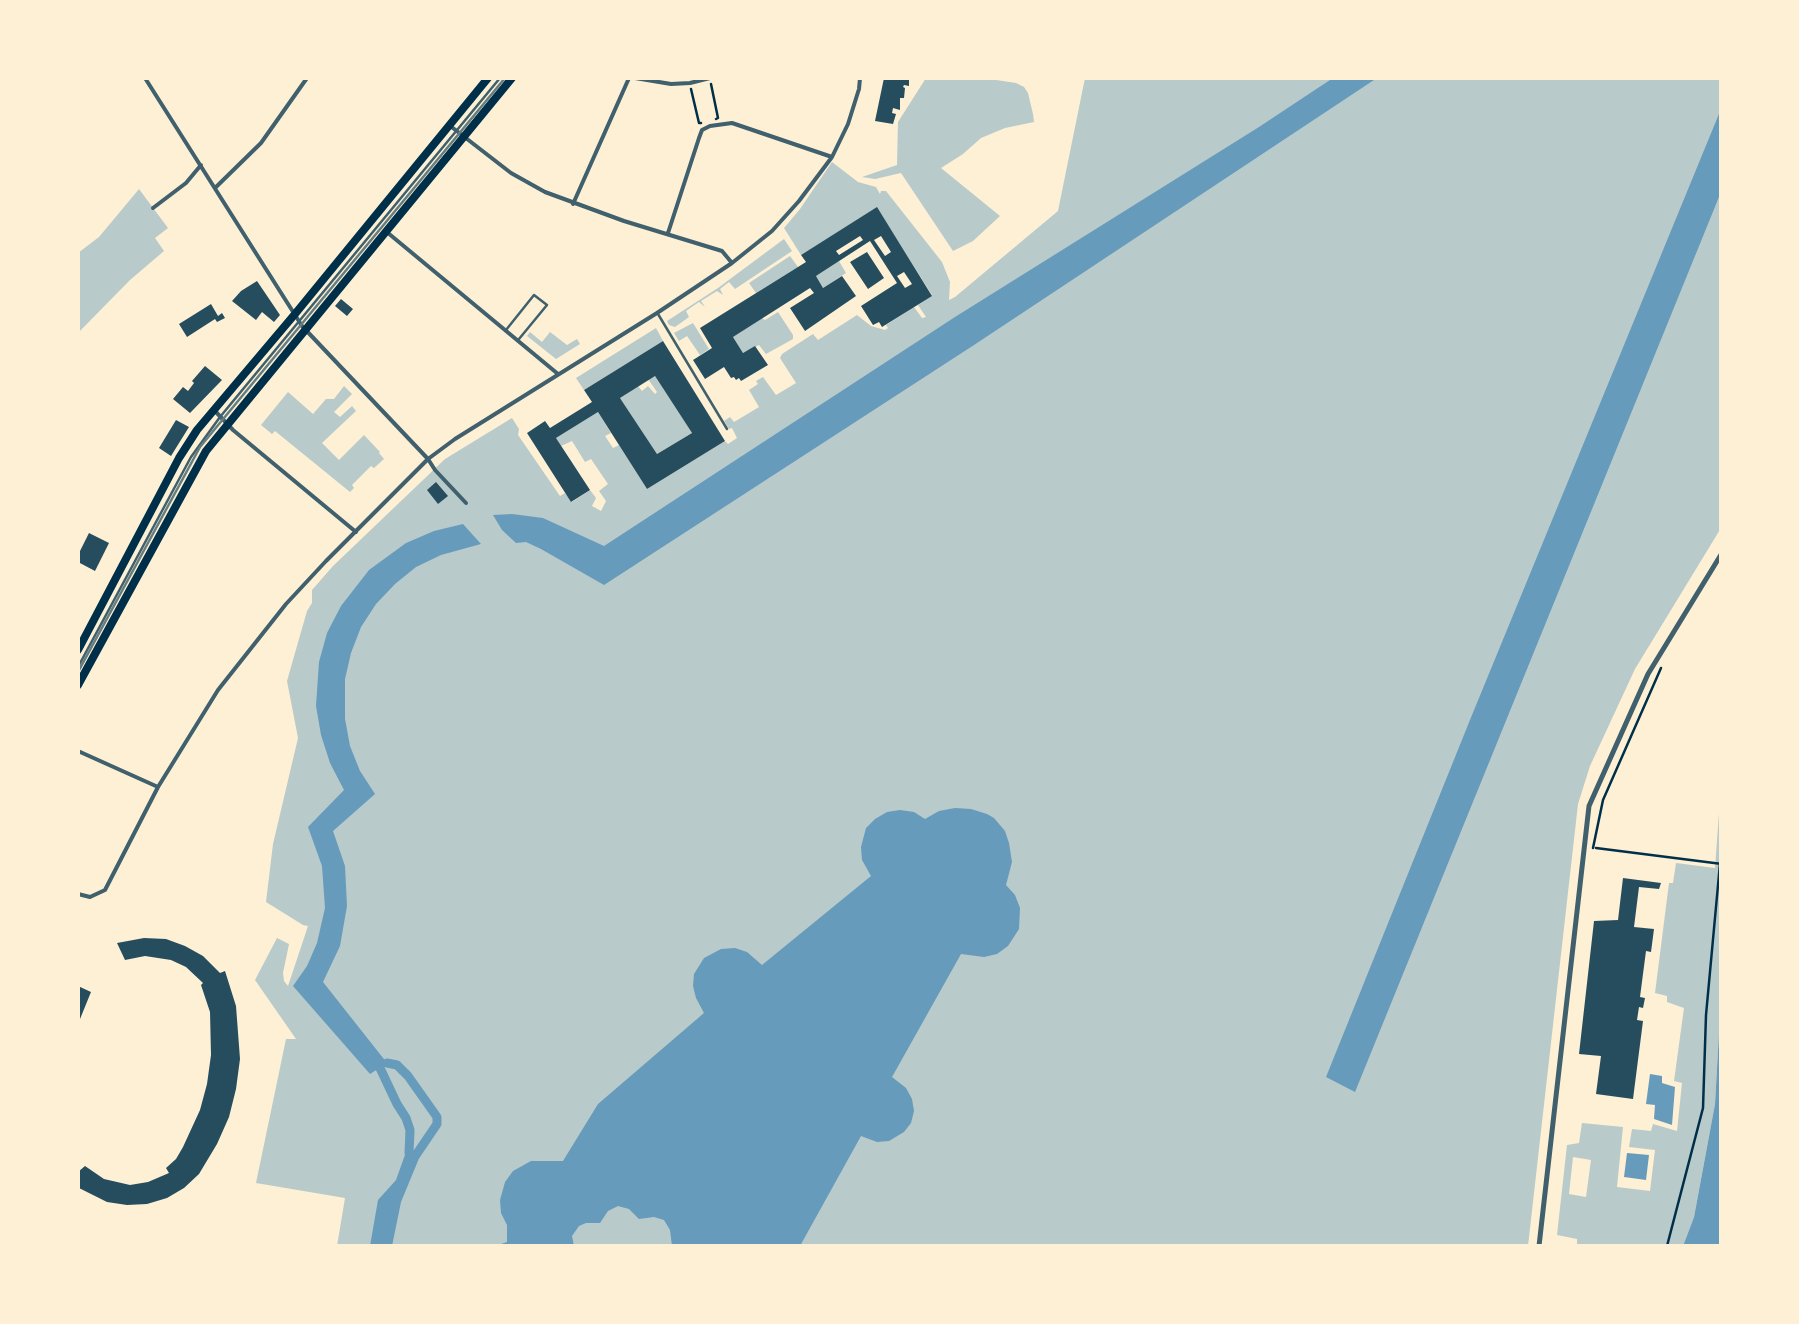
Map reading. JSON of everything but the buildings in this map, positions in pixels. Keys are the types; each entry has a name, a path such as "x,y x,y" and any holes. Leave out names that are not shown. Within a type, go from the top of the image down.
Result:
{"main road":[{"path":"78,650 197,430 220,417 384,230 456,131 488,78"},
{"path":"78,685 220,417 456,131 512,78"}],"street":[{"path":"215,188 261,143 308,78"},
{"path":"573,204 632,78 690,83 710,78"},
{"path":"78,894 94,896 107,886 193,728 244,655 294,596 428,460 657,313 732,262 777,225 832,157 848,124 860,78"},
{"path":"150,79 300,322 466,503"},
{"path":"668,234 702,130 710,126 732,122 832,157"},
{"path":"456,131 511,173 545,192 722,251 732,262"},
{"path":"152,208 186,183 201,165"},
{"path":"384,230 558,374"},
{"path":"220,417 356,532"},
{"path":"1539,1246 1590,806 1648,674 1722,553"},
{"path":"78,751 158,787"}],"lane":[{"path":"456,131 500,78"},
{"path":"506,330 534,295 547,305 518,340"},
{"path":"657,313 727,429"},
{"path":"78,667 185,468 220,417"}],"path":[{"path":"690,83 699,123 710,126 718,118 710,78"},
{"path":"1661,667 1602,800 1593,848 1722,864"},
{"path":"1667,1246 1703,1108 1706,1016 1722,842"}],"shaded area":[{"path":"926,78 983,78 1016,83 1028,93 1033,114 1034,122 981,138 941,168 1000,216 973,241 953,251 901,173 875,179 862,177 897,165 898,122"},
{"path":"1085,78 1721,78 1721,528 1635,669 1590,766 1578,804 1528,1246 337,1246 345,1198 256,1183 286,1039 296,1039 255,980 277,938 289,944 283,973 288,986 308,926 266,902 273,844 298,738 287,681 312,603 312,590 445,459 512,418 518,435 560,496 565,493 572,502 590,490 596,498 592,506 601,511 606,501 599,491 608,484 591,459 585,462 572,441 561,446 556,438 598,412 611,433 605,436 613,448 619,445 647,489 725,441 728,444 737,438 724,421 730,417 734,422 759,407 749,390 758,384 756,381 763,377 776,395 796,383 780,358 813,334 818,340 857,315 871,326 885,330 886,325 914,307 922,318 926,317 918,305 932,295 877,208 801,255 784,228 832,162 858,182 876,187 880,194 886,191 942,262 950,282 949,300 1058,211"},
{"path":"139,189 168,228 155,238 164,251 78,333 78,253 99,237"},
{"path":"784,239 792,251 735,289 729,282 720,289 723,295 717,291 701,301 705,307 699,302 686,311 689,317 675,327 669,325 667,321"},
{"path":"790,256 798,267 756,293 749,283"},
{"path":"839,261 846,273 823,288 816,276"},
{"path":"778,312 793,339 766,354 759,345 743,353 733,337"},
{"path":"693,323 709,349 700,355 687,336 679,341 674,333"},
{"path":"656,328 663,341 584,390 576,378"},
{"path":"530,332 542,342 550,332 567,345 577,339 580,344 556,359 527,336"},
{"path":"655,376 692,433 657,454 620,398 638,386 642,391 648,386 655,394 648,379"},
{"path":"344,386 352,394 334,412 340,417 352,406 356,411 322,443 339,460 364,435 384,459 374,468 371,466 350,492 275,431 272,434 261,425 288,392 313,414"},
{"path":"1721,786 1721,997 1715,1104 1694,1217 1683,1246 1577,1246 1577,1239 1557,1235 1567,1145 1579,1143 1582,1123 1623,1127 1617,1187 1650,1191 1655,1150 1629,1147 1632,1129 1651,1131 1653,1124 1677,1131 1682,1083 1674,1081 1684,1008 1655,993 1669,883 1673,883 1676,863 1715,868","holes":["1573,1157 1591,1160 1586,1197 1569,1194"]}],"water":[{"path":"1333,78 1377,78 604,585 541,549 526,542 516,543 493,515 543,518 604,546 955,317"},
{"path":"1721,109 1721,192 1355,1092 1326,1077"},
{"path":"463,524 481,544 441,555 416,567 395,584 361,627 345,679 350,746 375,794 333,831 345,866 347,906 340,946 323,982 387,1063 370,1074 293,986 317,943 325,908 322,866 308,827 344,790 321,735 316,706 319,662 327,633 341,606 369,570 406,543"},
{"path":"955,808 987,814 1005,831 1012,862 1006,885 1020,908 1019,929 997,954 961,954 892,1077 912,1099 911,1123 889,1141 877,1142 861,1136 800,1246 672,1246 664,1220 639,1219 629,1209 618,1206 608,1211 600,1223 579,1226 572,1236 574,1246 495,1246 507,1242 500,1200 513,1171 531,1161 563,1161 598,1104 704,1013 693,986 694,974 704,958 721,949 735,948 747,952 762,965 871,876 862,860 861,847 866,828 875,819 900,810 925,819"},
{"path":"1721,997 1721,1246 1683,1246 1694,1217 1715,1104"},
{"path":"1650,1074 1662,1076 1662,1083 1675,1087 1672,1125 1654,1119 1655,1105 1646,1104"},
{"path":"406,1152 420,1156 401,1202 392,1246 370,1246 378,1200 396,1180"},
{"path":"1627,1153 1649,1155 1646,1180 1624,1177"}],"waterway":[{"path":"387,1063 397,1065 408,1076 437,1117 437,1124 416,1155"},
{"path":"380,1068 406,1118 409,1153"}],"tram line":[{"path":"78,672 200,447 505,78"}]}
